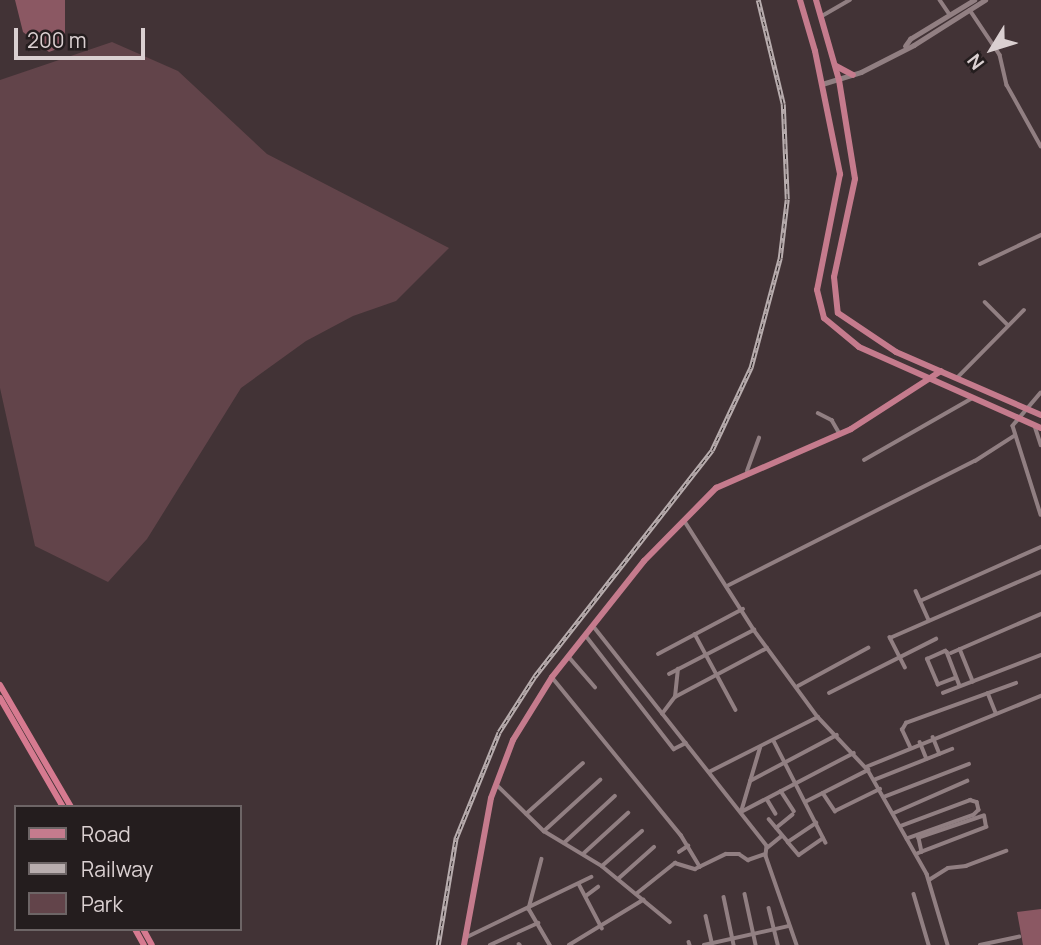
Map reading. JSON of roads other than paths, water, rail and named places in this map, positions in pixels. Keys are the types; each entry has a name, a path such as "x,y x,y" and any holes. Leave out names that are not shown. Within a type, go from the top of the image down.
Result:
{"highway":[{"path":"0,685 70,805"},
{"path":"0,698 62,805"}],"main road":[{"path":"800,0 840,174 817,290 824,318 859,347 1038,427"},
{"path":"816,0 839,80 855,179 834,277 834,302 843,319 864,334 1041,415"},
{"path":"835,66 853,75"},
{"path":"464,941 495,784 513,740 552,677 595,628 644,561 683,518 716,488 747,471 840,434 941,371"}],"street":[{"path":"822,16 850,0"},
{"path":"940,0 950,15"},
{"path":"905,47 910,39 974,0"},
{"path":"821,84 853,75 985,0"},
{"path":"970,10 1000,55 1007,85 1041,146"},
{"path":"980,264 1041,235"},
{"path":"985,302 1008,325"},
{"path":"957,378 1024,310"},
{"path":"1041,393 1023,409 1017,419 1014,436 1041,515"},
{"path":"864,460 973,397"},
{"path":"817,413 832,420 840,434"},
{"path":"1038,427 1041,445"},
{"path":"729,585 975,461 1014,436"},
{"path":"747,471 759,438"},
{"path":"683,518 729,585 767,648 798,686 818,717 854,753 880,789 929,880 948,945"},
{"path":"920,601 1041,547"},
{"path":"905,668 890,638 1041,572"},
{"path":"916,592 929,620"},
{"path":"658,654 743,609"},
{"path":"951,653 1041,614"},
{"path":"595,628 767,848"},
{"path":"669,674 754,630"},
{"path":"695,634 736,710"},
{"path":"587,637 676,750 686,743"},
{"path":"829,693 936,639"},
{"path":"662,714 675,697 767,648"},
{"path":"798,686 868,648"},
{"path":"960,649 973,681"},
{"path":"956,678 938,685 927,659 946,651 960,686"},
{"path":"943,694 1041,655"},
{"path":"569,657 595,687"},
{"path":"675,697 678,669"},
{"path":"552,677 688,846 700,867"},
{"path":"910,747 902,730 906,723 1016,683"},
{"path":"988,694 996,713"},
{"path":"806,802 920,742 1041,696"},
{"path":"709,772 818,717"},
{"path":"666,739 676,731"},
{"path":"750,781 836,735"},
{"path":"933,737 940,754"},
{"path":"774,741 826,843"},
{"path":"920,742 927,759"},
{"path":"741,812 760,748"},
{"path":"874,780 952,750"},
{"path":"741,812 854,753"},
{"path":"526,814 583,763"},
{"path":"884,797 969,764"},
{"path":"544,831 600,780"},
{"path":"894,813 967,781"},
{"path":"495,784 544,831 602,866 670,922"},
{"path":"823,793 835,811 880,789"},
{"path":"776,828 793,813 781,791"},
{"path":"564,843 615,796"},
{"path":"767,799 776,814"},
{"path":"901,826 970,800 977,802 979,810 974,815 907,839"},
{"path":"583,854 628,813"},
{"path":"916,854 922,852 986,827 984,816 919,838 922,852"},
{"path":"769,819 799,855 823,838"},
{"path":"788,842 816,822"},
{"path":"602,866 642,831"},
{"path":"783,836 767,848 765,854 797,945"},
{"path":"678,852 688,846"},
{"path":"618,879 654,847"},
{"path":"929,880 948,868 966,866 1006,851"},
{"path":"636,894 675,863 700,867 726,854 739,854 748,860 765,854"},
{"path":"542,859 529,909 550,945"},
{"path":"464,941 591,877"},
{"path":"579,884 602,928"},
{"path":"586,896 598,887"},
{"path":"745,894 756,945"},
{"path":"914,894 929,945"},
{"path":"724,897 734,945"},
{"path":"571,945 643,900"},
{"path":"769,908 778,945"},
{"path":"706,916 712,944"},
{"path":"490,945 538,923"},
{"path":"704,945 789,926"},
{"path":"980,945 1019,937"}],"railway":[{"path":"438,945 456,838 499,732 535,676 712,450 751,367 780,258 787,199 783,104 758,0"}]}
